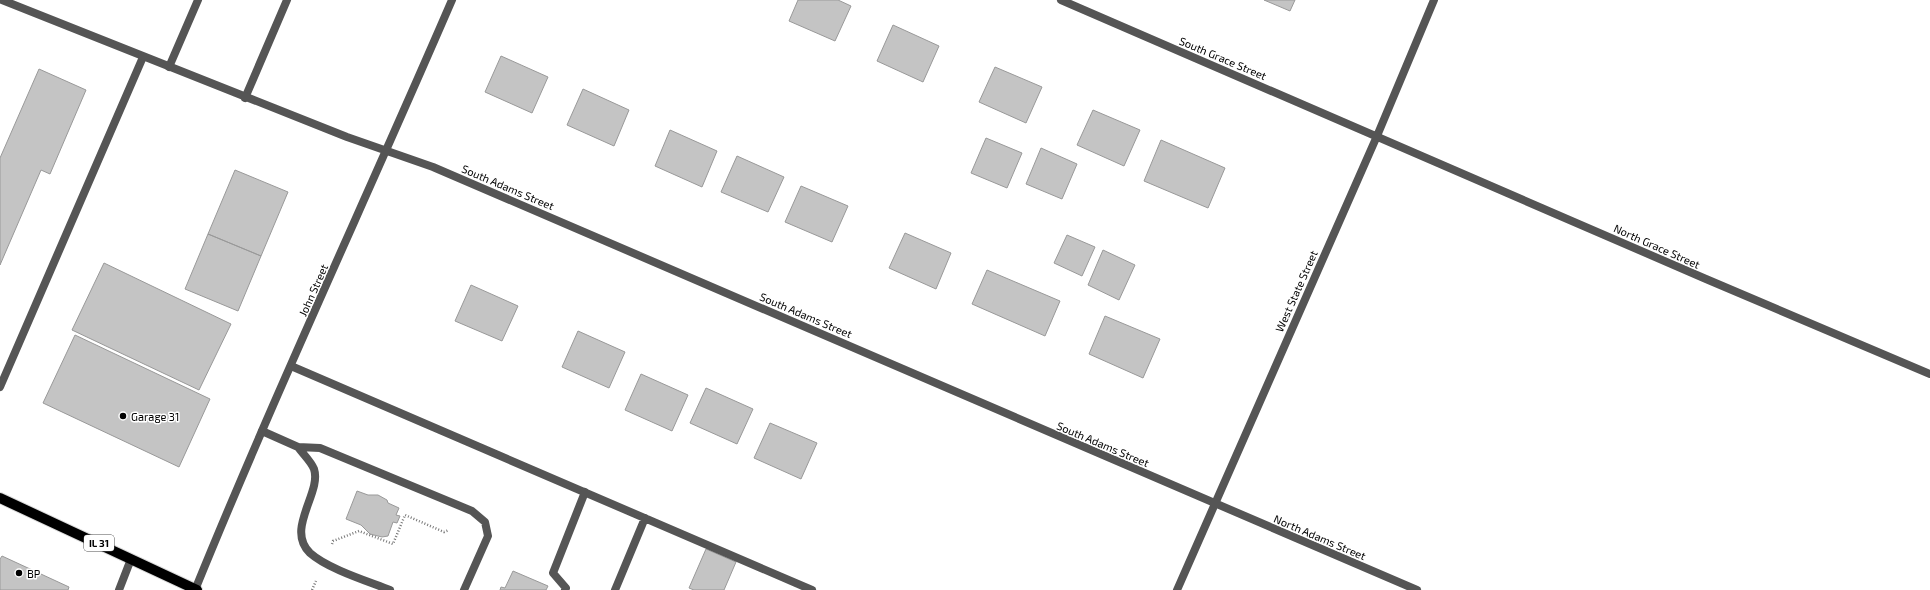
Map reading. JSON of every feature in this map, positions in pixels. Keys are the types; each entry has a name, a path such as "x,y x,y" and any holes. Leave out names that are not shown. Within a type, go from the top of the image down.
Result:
{"main road":[{"name":"IL 31","path":"0,498 196,590"}],"street":[{"name":"South Adams Street","path":"2,0 245,98 434,167 1215,504"},
{"path":"169,67 198,0"},
{"path":"245,98 287,0"},
{"name":"John Street","path":"196,590 262,431 387,151 452,0"},
{"name":"South Grace Street","path":"1061,0 1377,136"},
{"name":"West State Street","path":"1177,590 1377,136 1434,0"},
{"path":"0,387 143,57"},
{"name":"North Grace Street","path":"1377,136 1706,279 1930,374"},
{"path":"291,366 812,590"},
{"path":"262,431 298,447 320,448 472,511 485,522 488,536 464,590"},
{"path":"298,447 314,469 314,482 301,535 309,552 321,561 390,590"},
{"path":"565,590 566,588 553,573 585,492"},
{"name":"North Adams Street","path":"1215,504 1417,590"},
{"path":"615,590 645,518"},
{"path":"119,590 131,559"}],"path":[{"path":"330,547 333,541 359,531 394,544 405,515 444,532 449,530"}],"building":[{"path":"798,0 838,0 851,6 835,41 789,21"},
{"path":"1264,0 1295,0 1290,11"},
{"path":"893,25 939,46 923,82 877,61"},
{"path":"501,56 548,77 532,113 485,92"},
{"path":"995,67 1042,87 1026,123 979,102"},
{"path":"39,69 86,90 50,174 41,170 0,265 0,158"},
{"path":"583,89 629,110 614,146 567,125"},
{"path":"1093,110 1140,130 1124,166 1077,145"},
{"path":"670,130 717,151 702,187 655,166"},
{"path":"986,138 1022,153 1007,188 971,173"},
{"path":"1161,140 1225,168 1208,208 1144,181"},
{"path":"1041,148 1077,164 1062,199 1026,184"},
{"path":"737,156 784,177 768,212 721,192"},
{"path":"235,170 288,192 261,256 208,234"},
{"path":"801,186 848,206 832,242 785,222"},
{"path":"905,233 951,253 936,289 889,268"},
{"path":"208,234 261,256 238,311 185,289"},
{"path":"1067,235 1095,247 1082,276 1054,263"},
{"path":"1103,250 1135,265 1119,300 1088,285"},
{"path":"104,263 231,324 199,390 72,330"},
{"path":"987,270 1060,301 1045,336 972,304"},
{"path":"471,285 518,306 502,341 455,321"},
{"path":"1105,316 1160,339 1143,378 1089,354"},
{"path":"578,331 625,352 609,388 562,367"},
{"path":"75,335 210,399 179,467 43,403"},
{"path":"641,374 688,395 672,431 625,410"},
{"path":"706,388 753,409 737,444 690,423"},
{"path":"770,423 817,443 801,479 754,458"},
{"path":"357,491 368,495 378,495 387,500 388,503 399,508 396,515 400,516 397,523 393,522 388,536 382,537 370,534 361,525 346,519"},
{"path":"706,549 736,562 724,590 694,590 689,588"},
{"name":"BP","path":"2,556 69,587 68,590 0,590 0,559"},
{"path":"513,571 548,586 546,590 500,590 501,587 505,588"}],"place":[{"name":"Garage 31","path":"123,416"},
{"name":"BP","path":"19,573"}]}
